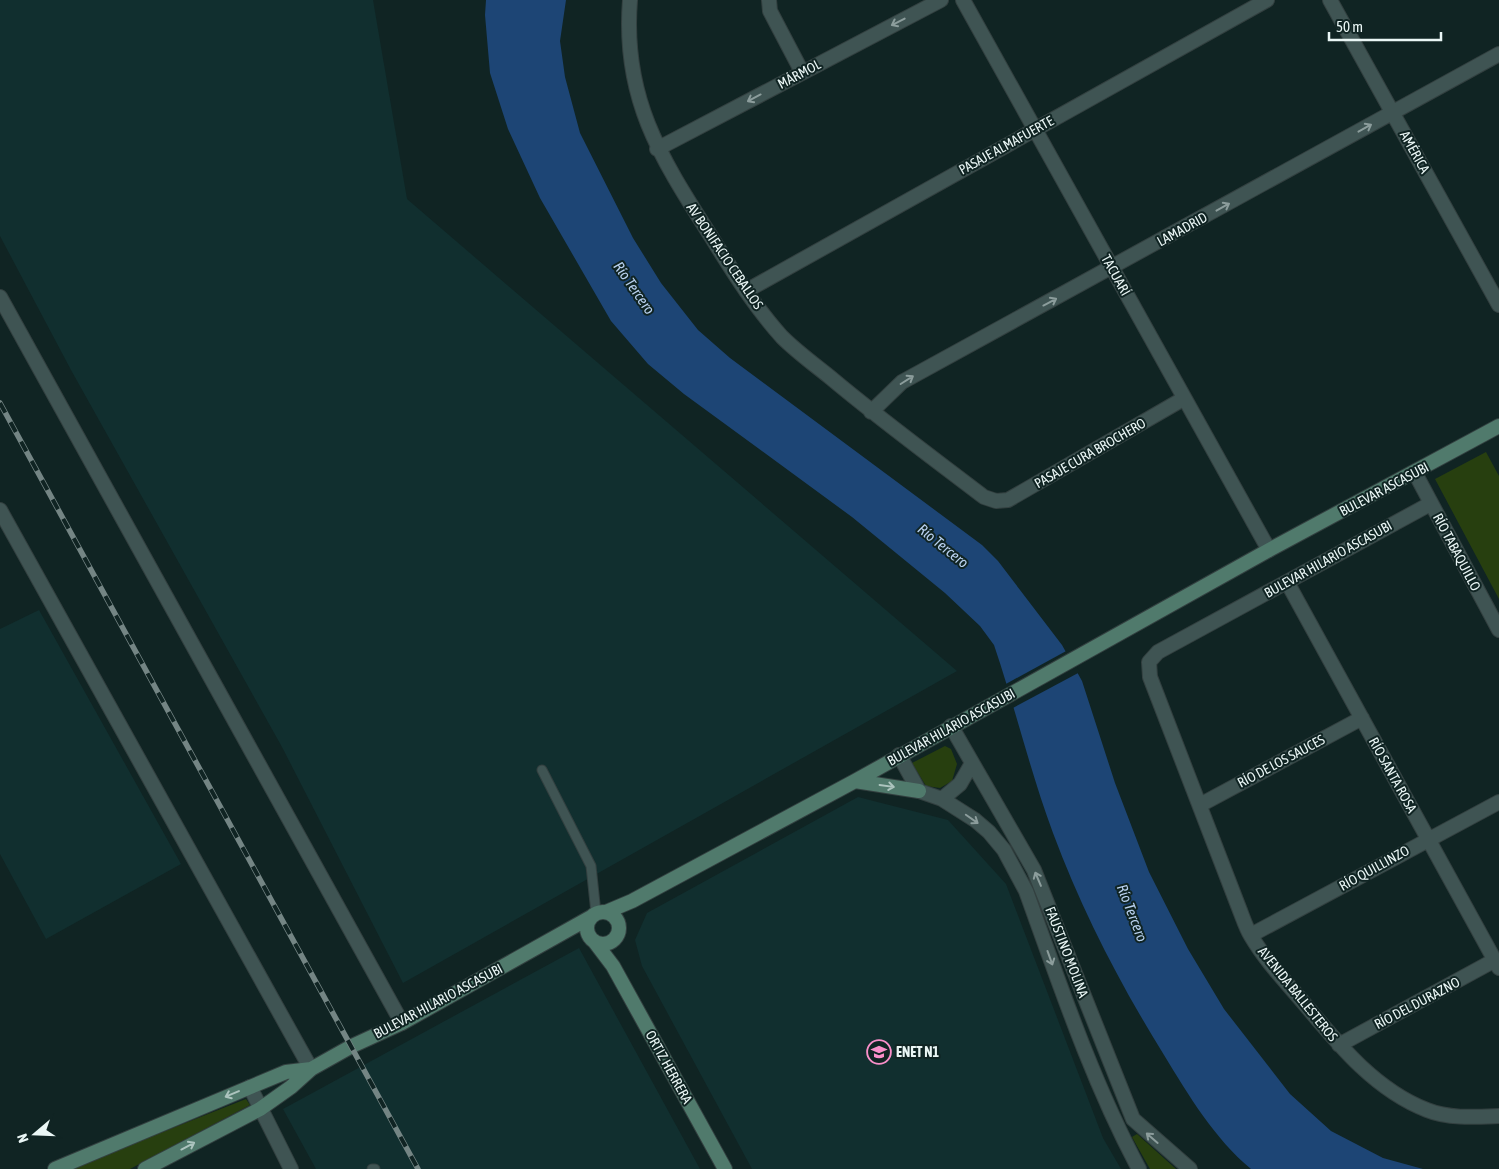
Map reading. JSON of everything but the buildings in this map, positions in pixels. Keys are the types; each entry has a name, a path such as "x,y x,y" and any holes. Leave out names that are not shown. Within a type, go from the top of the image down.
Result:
{"main road":[{"name":"BULEVAR ASCASUBI","path":"1269,550 1415,473 1499,426"},
{"name":"BULEVAR HILARIO ASCASUBI","path":"145,1169 260,1109 291,1087 311,1069 352,1046 402,1023 598,914 632,901 854,781 950,726 1118,636 1269,550"},
{"path":"854,781 919,790"},
{"path":"619,922 632,901"},
{"path":"591,937 587,927 598,914 616,917 620,928 615,939 613,966"},
{"path":"566,932 591,937 605,944 615,939"},
{"name":"ORTIZ HERRERA","path":"591,937 613,966 725,1169"},
{"name":"BULEVAR HILARIO ASCASUBI","path":"55,1169 286,1072 311,1069"}],"street":[{"name":"AV BONIFACIO CEBALLOS","path":"630,0 631,56 641,111 657,149 746,291 783,338 871,412 984,497 996,501"},
{"path":"769,0 770,11 802,72"},
{"name":"MÁRMOL","path":"657,149 941,0"},
{"name":"TACUARÍ","path":"963,0 1183,399 1269,550"},
{"name":"PASAJE ALMAFUERTE","path":"746,291 1034,128 1267,0"},
{"name":"AMÉRICA","path":"1330,0 1499,305"},
{"name":"LAMADRID","path":"871,412 902,382 1499,54"},
{"path":"0,298 402,1023"},
{"name":"PASAJE CURA BROCHERO","path":"996,501 1008,500 1183,399"},
{"name":"RÍO TABAQUILLO","path":"1415,473 1499,630"},
{"name":"BULEVAR HILARIO ASCASUBI","path":"1149,662 1158,652 1430,504"},
{"path":"0,510 311,1069"},
{"name":"RÍO SANTA ROSA","path":"1287,582 1497,964"},
{"name":"AVENIDA BALLESTEROS","path":"1149,662 1150,676 1250,936 1273,967 1339,1045 1364,1070 1389,1089 1428,1111 1463,1117 1499,1116"},
{"name":"RÍO DE LOS SAUCES","path":"1200,805 1362,718"},
{"name":"FAUSTINO MOLINA","path":"950,726 1034,870 1133,1119 1190,1169"},
{"path":"899,755 919,790"},
{"path":"942,799 960,784 972,765"},
{"name":"FAUSTINO MOLINA","path":"919,790 942,799 975,820 989,832 1004,850 1026,891 1085,1053 1117,1128 1139,1169"},
{"name":"RÍO QUILLINZO","path":"1250,936 1499,802"},
{"name":"RÍO DEL DURAZNO","path":"1339,1045 1497,964"},
{"path":"250,1087 292,1169"}],"lane":[{"path":"542,770 591,866 598,914"}],"shaded area":[{"path":"0,0 373,0 407,199 957,671 403,983 282,747 71,370 0,236"},
{"path":"39,610 181,864 46,939 0,854 0,629"},
{"name":"ENET N1","path":"858,797 948,820 1006,884 1103,1138 1121,1169 752,1169 642,966 635,940 647,913"},
{"path":"579,948 700,1169 316,1169 283,1109"}],"green space":[{"path":"1486,452 1499,476 1499,599 1435,479"},
{"path":"945,746 951,749 957,764 952,781 940,788 926,786 912,763"},
{"path":"246,1099 250,1105 130,1169 69,1169"},
{"path":"1137,1134 1176,1169 1150,1169 1132,1137"}],"water":[{"name":"Río Tercero","path":"486,0 566,0 560,41 565,77 580,133 633,238 661,283 698,330 730,358 982,545 998,561 1062,645 1082,681 1115,783 1149,872 1188,949 1224,1009 1290,1094 1331,1131 1383,1158 1423,1169 1251,1169 1225,1144 1183,1086 1132,1001 1076,891 1045,810 994,645 980,626 945,593 852,517 684,394 648,364 611,321 540,198 508,129 490,73 485,15"}],"pier":[{"path":"1068,650 1080,672 1011,709 1004,685"}],"railway":[{"path":"0,403 418,1169"}],"place":[{"name":"ENET N1","path":"879,1052"}]}
